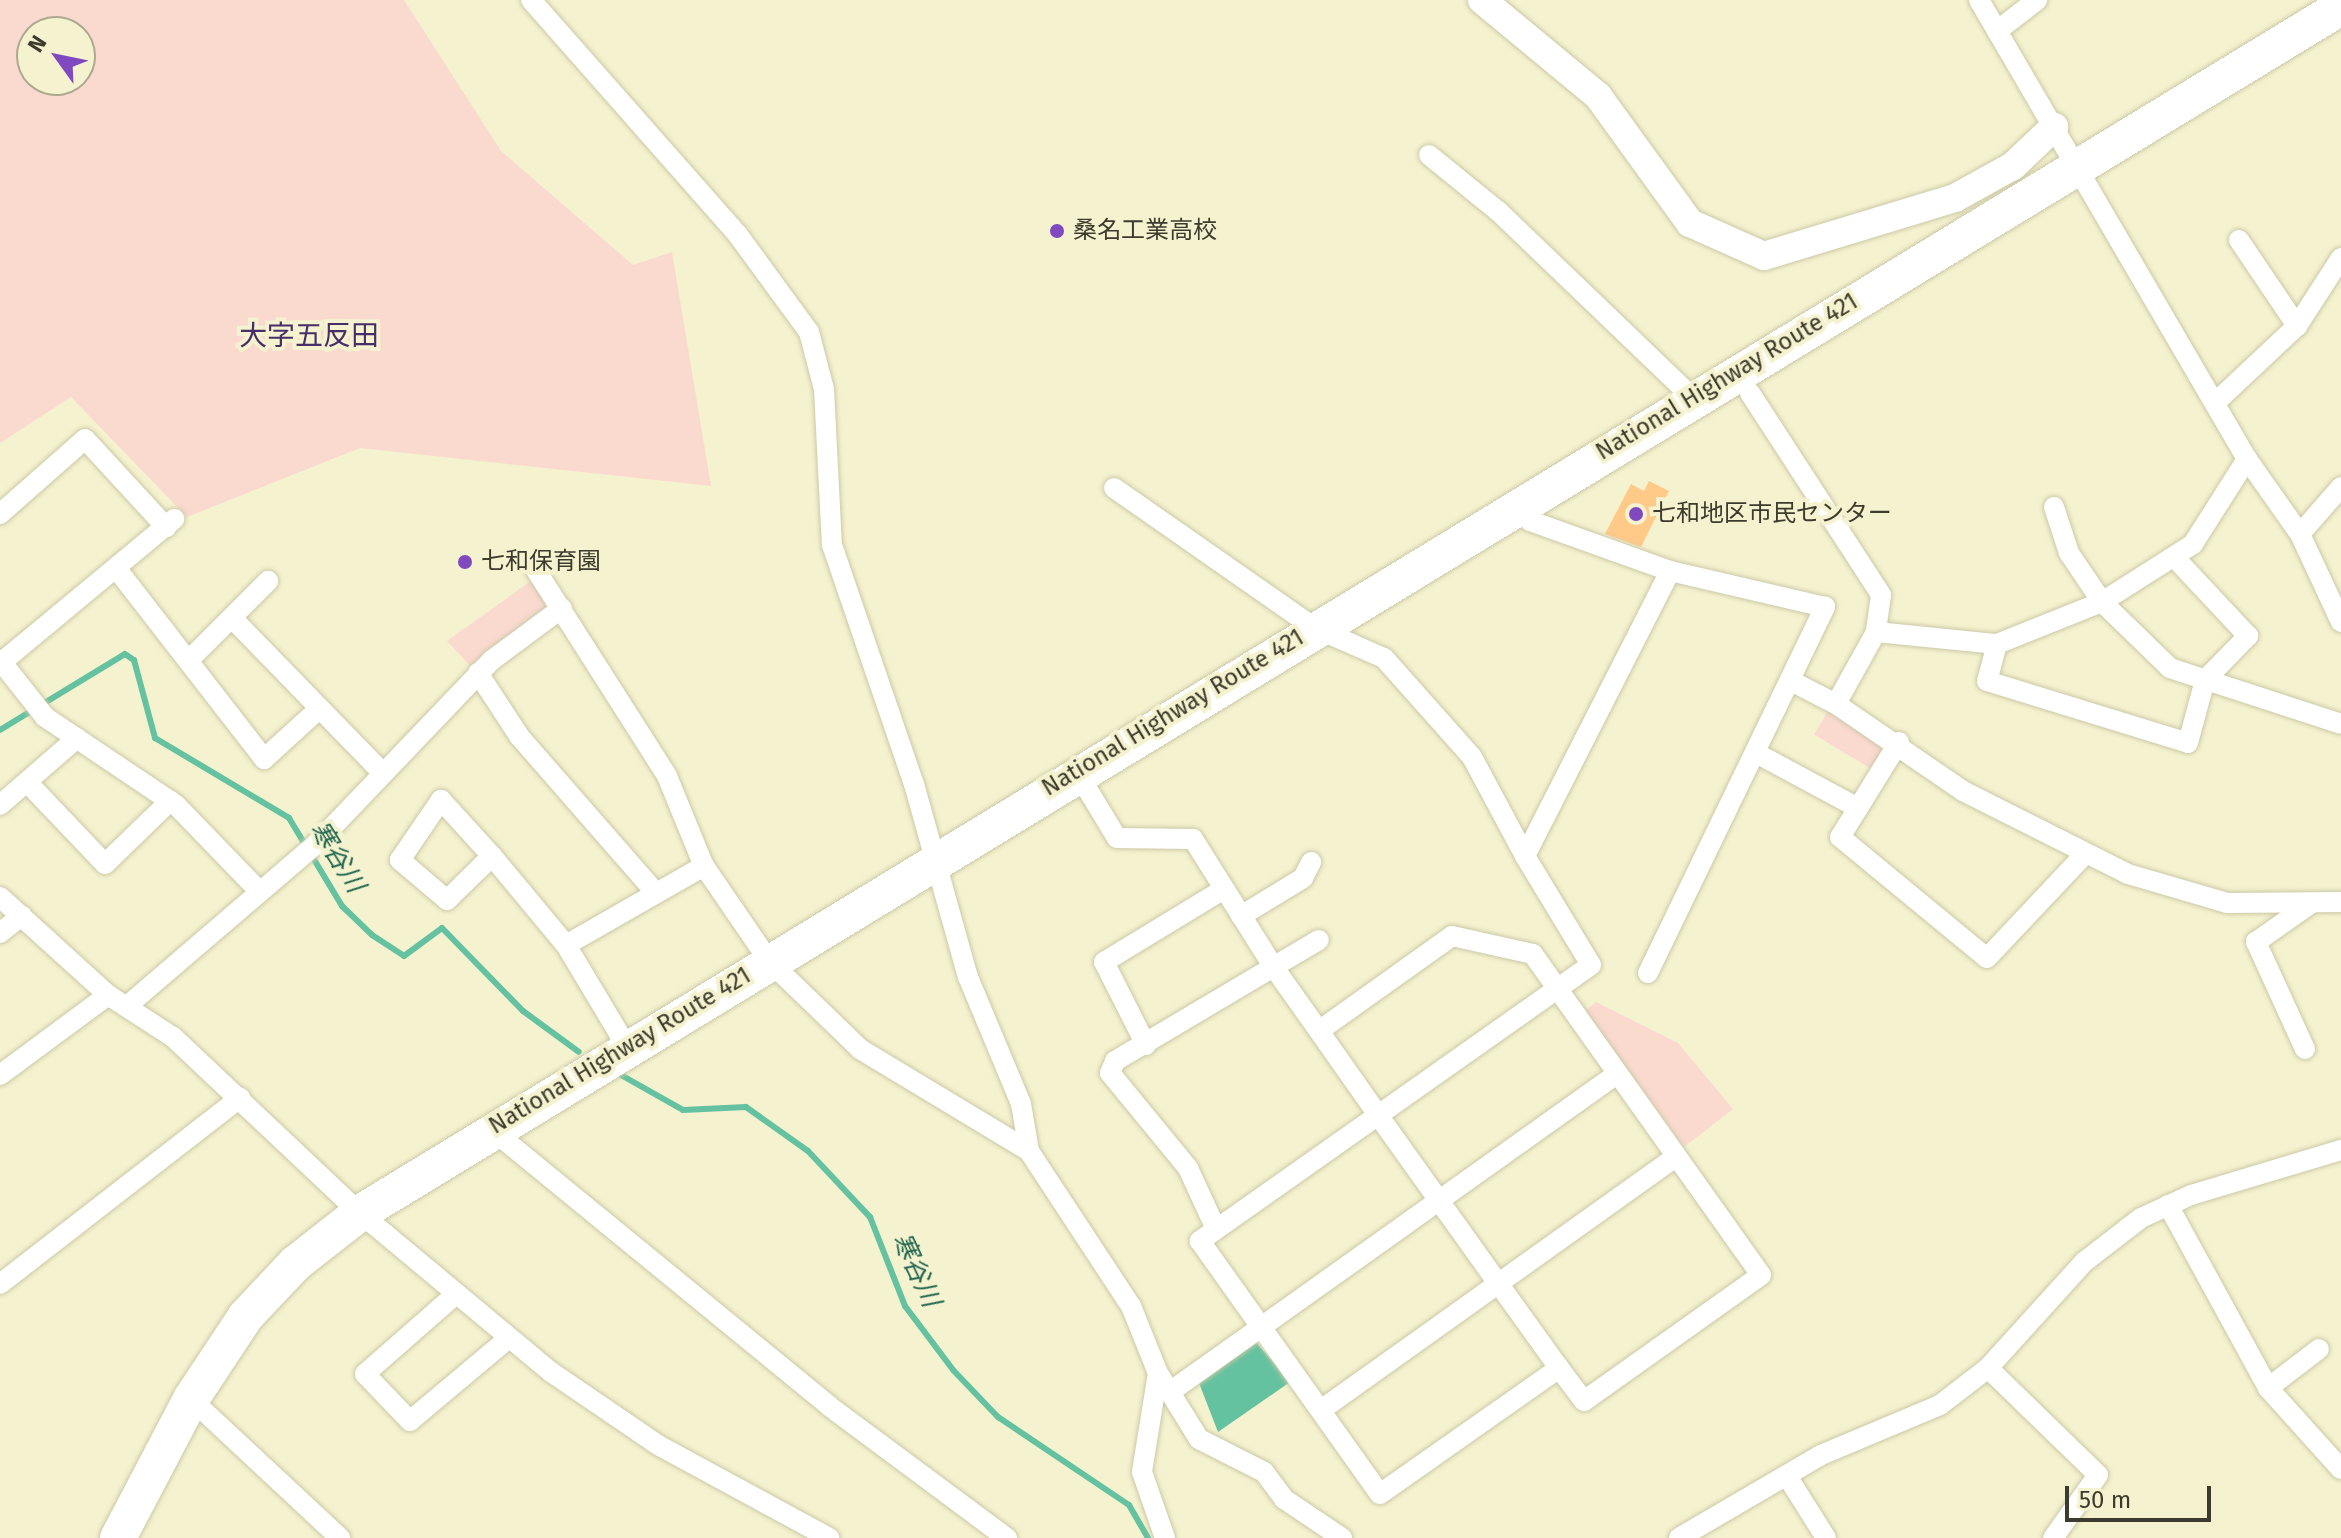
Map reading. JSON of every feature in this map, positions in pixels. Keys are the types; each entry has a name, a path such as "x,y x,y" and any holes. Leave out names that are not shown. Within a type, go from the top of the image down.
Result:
{"highway":[{"name":"National Highway Route 421","path":"118,1538 191,1399 270,1289 360,1213 491,1129 1313,627 2341,7"}],"street":[{"path":"531,0 738,235 809,332 824,389 832,545 936,858 968,977 1021,1104 1029,1151 1131,1306 1158,1373 1174,1389 1212,1451 1264,1472 1284,1499 1342,1538"},
{"path":"1482,0 1598,96 1690,223 1764,256 1955,198 2013,166 2054,127"},
{"path":"1979,0 2247,459 2300,534 2341,622"},
{"path":"1997,31 2037,0"},
{"path":"1429,155 1498,211 1692,397"},
{"path":"2239,240 2297,326"},
{"path":"2216,402 2297,326 2341,258"},
{"path":"1750,393 1881,595 1876,632 1836,704"},
{"path":"0,514 85,439 171,522 1,661 45,717 170,801 259,891"},
{"path":"1876,632 1997,644 2102,602 2193,544 2247,459"},
{"path":"2300,534 2341,487"},
{"path":"1114,488 1313,627 1384,658 1472,757 1525,856 1591,965 1200,1241 1380,1494 1559,1368"},
{"path":"1521,501 1530,521 1670,571 1825,607 1648,973"},
{"path":"2054,507 2069,553 2102,602 2170,668 2341,724"},
{"path":"1997,644 1987,681 2188,743 2205,680 2248,636 2175,558"},
{"path":"534,567 667,776 704,866 769,961 860,1049 1029,1151"},
{"path":"116,568 189,660 226,718 264,759 319,709"},
{"path":"1525,856 1670,571"},
{"path":"189,660 234,620 268,581"},
{"path":"127,1006 310,850 478,673 562,608"},
{"path":"234,620 383,773"},
{"path":"478,673 519,736 656,893"},
{"path":"1791,681 1899,742 1963,791 2084,855 2186,896 2310,904 2341,902"},
{"path":"0,805 77,738"},
{"path":"1899,742 1840,837 1987,958 2084,855"},
{"path":"1756,753 1858,808"},
{"path":"1077,772 1117,838 1193,839 1275,969 1378,1115 1498,1283 1584,1401 1761,1275 1557,988 1518,946 1452,936 1319,1031"},
{"path":"27,782 105,864 170,801"},
{"path":"492,856 447,900 400,860 441,800 492,856 566,945 627,1047"},
{"path":"1241,916 1303,878 1311,862"},
{"path":"566,945 704,866"},
{"path":"1146,1045 1104,962 1224,889"},
{"path":"0,897 108,995 127,1006 240,1098 360,1213 509,1338 619,1421 829,1538"},
{"path":"2305,1049 2256,942 2310,904"},
{"path":"0,933 22,915"},
{"path":"1216,1229 1188,1168 1110,1073 1115,1061 1275,969 1319,940"},
{"path":"0,1075 108,995"},
{"path":"1174,1389 1617,1074"},
{"path":"0,1284 240,1098"},
{"path":"491,1129 829,1406 1007,1538"},
{"path":"1679,1538 1787,1476 1940,1405 1988,1368 2084,1262 2168,1205 2341,1150"},
{"path":"1321,1410 1676,1157"},
{"path":"2168,1205 2268,1388 2341,1469"},
{"path":"456,1294 365,1374 410,1421 509,1338"},
{"path":"2268,1388 2319,1349"},
{"path":"1988,1368 2098,1475 2053,1538"},
{"path":"1158,1373 1142,1472 1165,1538"},
{"path":"191,1399 340,1538"},
{"path":"1787,1476 1826,1538"}],"shaded area":[{"path":"0,0 404,0 501,151 633,265 672,252 711,486 360,448 187,517 71,397 0,443"},
{"path":"535,578 556,607 475,671 447,641"},
{"path":"1830,708 1887,742 1871,769 1814,735"},
{"path":"1596,1002 1678,1043 1733,1109 1684,1147 1585,1011"},
{"path":"1255,1341 1290,1382 1218,1432 1199,1383"}],"building":[{"name":"七和地区市民センター","path":"1649,481 1669,491 1641,547 1605,534 1631,484 1644,491"}],"waterway":[{"name":"寒谷川","path":"0,730 125,654 134,660 155,738 289,818 342,906 372,935 404,956 442,928 523,1011 579,1052"},
{"name":"寒谷川","path":"621,1075 683,1110 746,1107 808,1151 870,1217 905,1306 954,1371 998,1417 1129,1505 1148,1538"}],"place":[{"name":"桑名工業高校","path":"1057,231"},
{"name":"七和地区市民センター","path":"1636,514"},
{"name":"七和保育園","path":"465,562"}],"district":[{"name":"大字五反田","path":"309,336"}]}
